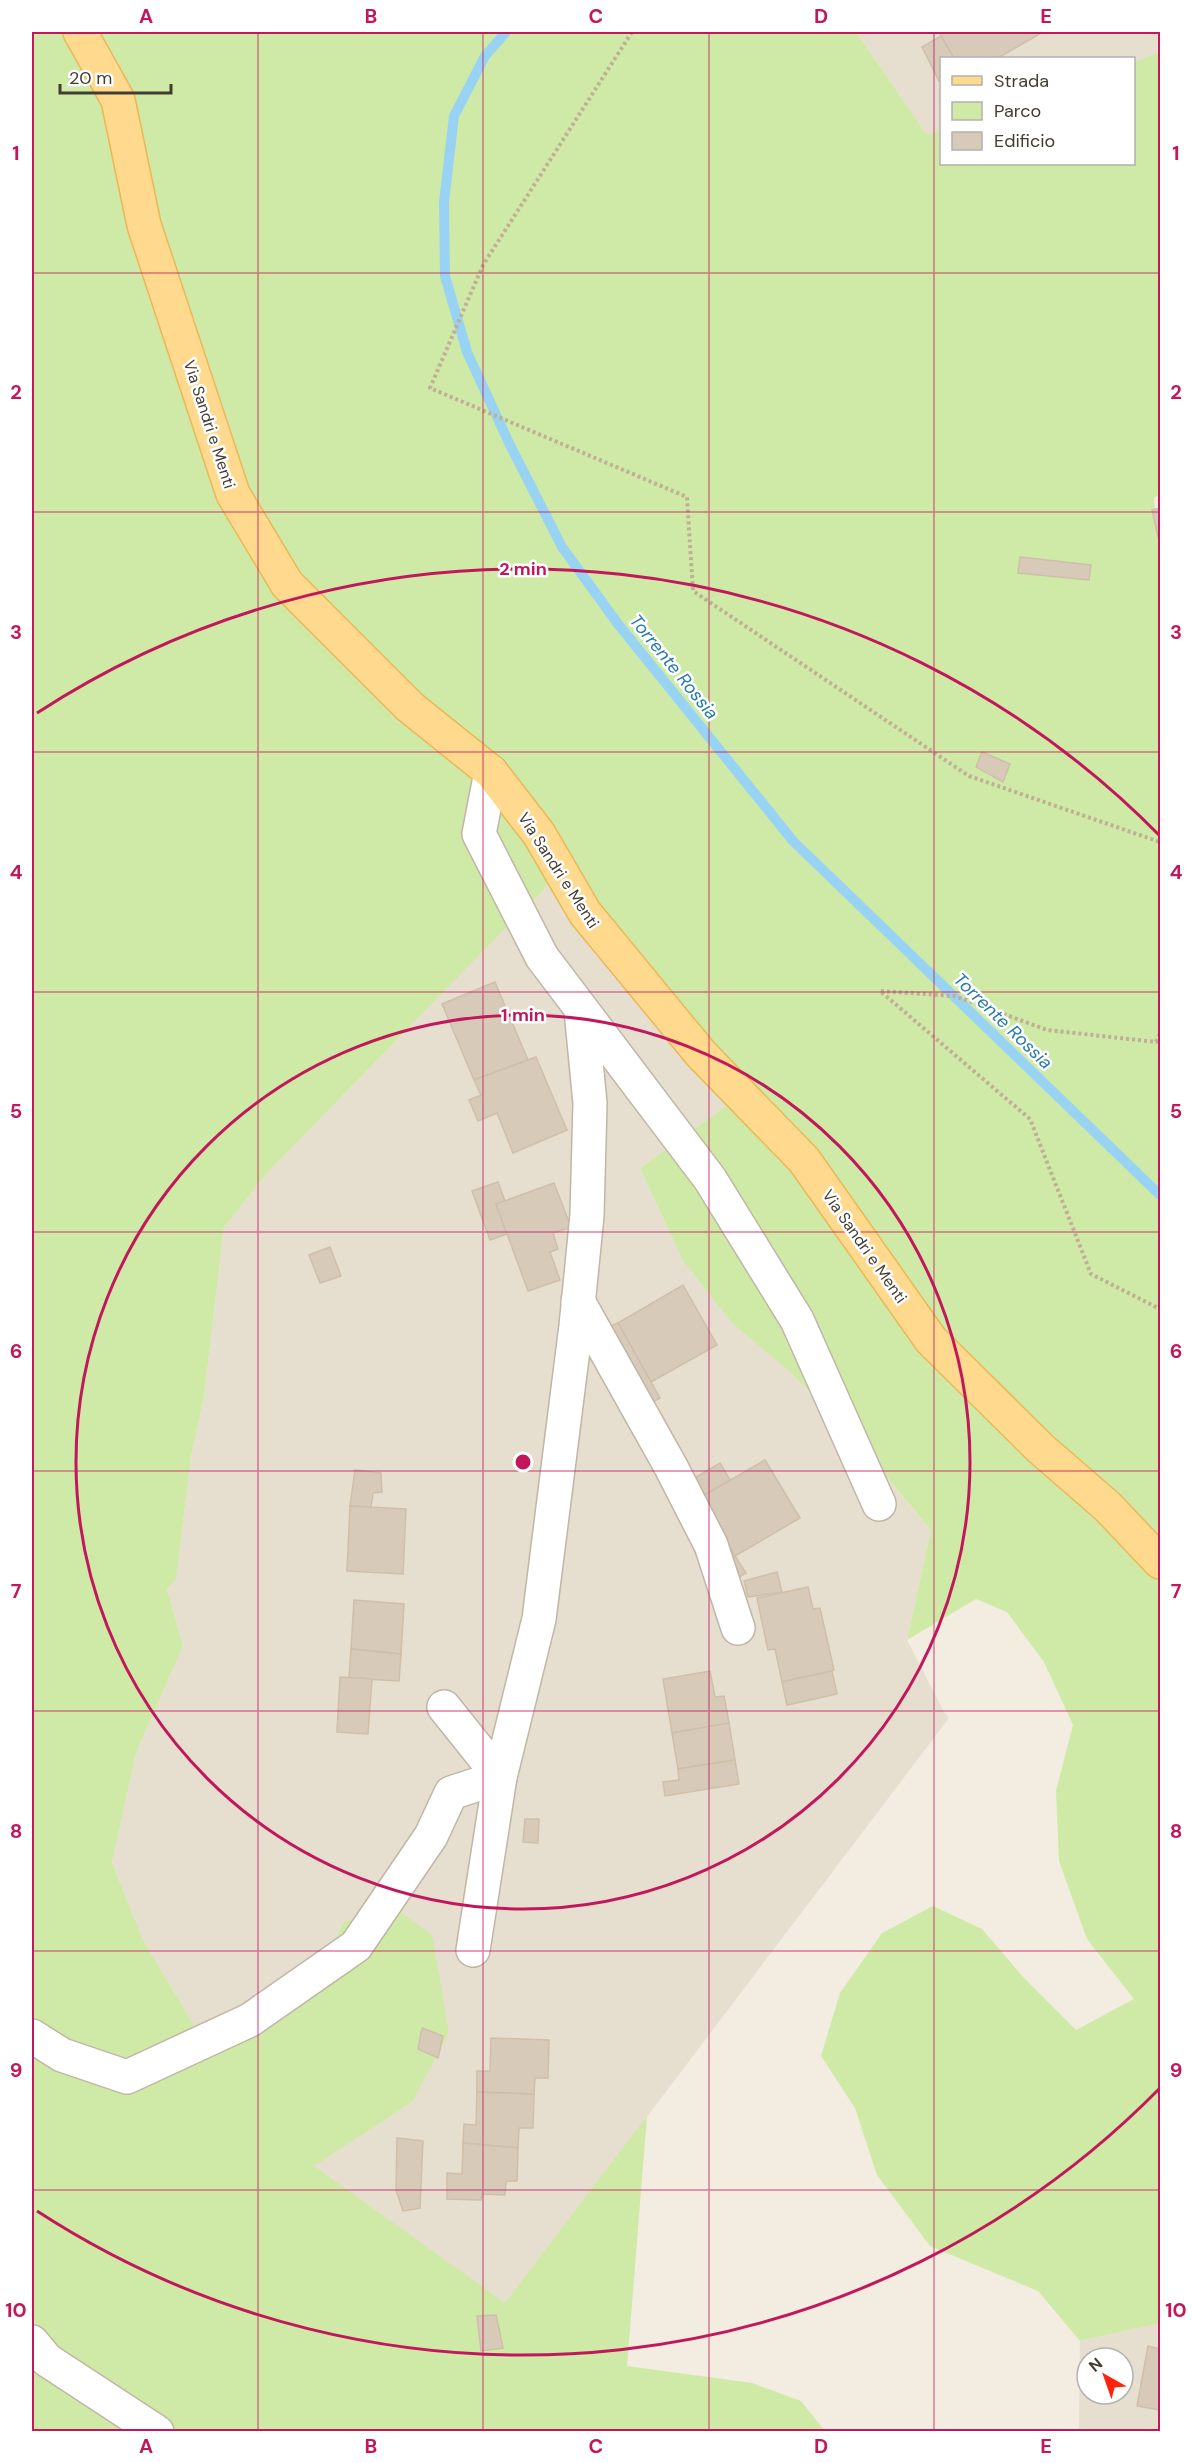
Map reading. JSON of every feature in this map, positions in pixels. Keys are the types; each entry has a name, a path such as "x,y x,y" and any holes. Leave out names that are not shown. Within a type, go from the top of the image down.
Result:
{"main road":[{"name":"Via Sandri e Menti","path":"80,32 118,100 144,225 233,494 287,584 410,707 491,772 539,834 585,913 701,1054 804,1160 931,1340 1040,1448 1108,1507 1161,1562"}],"street":[{"path":"491,772 479,834 542,957 710,1179 797,1320 879,1504"},
{"path":"473,1950 500,1777 539,1619 578,1301 587,1215 590,1103 581,1010"},
{"path":"578,1301 666,1456 711,1545 738,1628"},
{"path":"444,1707 500,1777"},
{"path":"32,2036 62,2055 127,2077 250,2019 356,1946 431,1836 451,1793 500,1777"},
{"path":"32,2342 47,2360 158,2432"}],"path":[{"path":"632,32 483,265 430,388 687,497 693,591 969,776 1161,842"},
{"path":"1161,1034 1156,1042 1047,1030 955,996 880,991 1030,1119 1091,1274 1161,1309"}],"shaded area":[{"path":"856,32 1160,32 1160,52 1135,62 1135,57 940,57 940,130 927,135"},
{"path":"550,883 739,1098 640,1168 683,1261 732,1323 793,1375 849,1433 931,1530 907,1640 949,1718 505,2304 313,2166 412,2102 342,1924 326,1967 205,2044 143,1940 112,1863 136,1753 183,1646 167,1589 176,1580 191,1457 204,1397 224,1227 269,1171"},
{"path":"1160,2323 1160,2431 1079,2432 1079,2406 1135,2406 1135,2346 1080,2346 1080,2341"}],"green space":[{"path":"32,32 856,32 927,135 940,130 940,165 1135,165 1135,62 1160,52 1160,494 1154,498 1160,564 1160,2323 1080,2341 1038,2291 930,2246 877,2175 855,2108 821,2056 840,1993 882,1933 933,1906 982,1929 1024,1978 1076,2030 1134,1999 1087,1939 1059,1861 1056,1791 1073,1725 1044,1662 1007,1612 976,1599 907,1640 931,1530 849,1432 793,1375 732,1323 683,1261 640,1168 738,1098 550,883 269,1171 224,1227 204,1397 191,1457 176,1580 167,1589 183,1646 136,1753 112,1863 143,1940 205,2044 326,1967 342,1924 385,1901 432,1935 449,2033 412,2102 314,2166 505,2303 647,2116 627,2366 752,2383 801,2401 825,2431 32,2431"}],"building":[{"path":"939,32 1043,32 1000,57 953,57"},
{"path":"941,36 953,57 940,57 940,81 939,81 922,47"},
{"path":"1160,508 1160,546 1152,510"},
{"path":"1020,557 1091,565 1089,580 1018,573"},
{"path":"982,752 1010,764 1003,782 976,767"},
{"path":"495,982 528,1060 474,1080 442,1004"},
{"path":"536,1057 567,1130 513,1153 497,1113 478,1121 469,1100 481,1095 474,1080"},
{"path":"498,1182 505,1201 496,1204 507,1234 490,1240 472,1191"},
{"path":"554,1183 571,1227 553,1233 558,1249 550,1252 560,1280 528,1291 496,1204"},
{"path":"330,1247 341,1276 320,1283 309,1255"},
{"path":"683,1285 717,1345 651,1382 618,1323"},
{"path":"618,1323 660,1398 635,1412 596,1333"},
{"path":"765,1460 800,1518 735,1556 701,1497"},
{"path":"720,1463 730,1480 701,1497 691,1480"},
{"path":"355,1470 381,1473 382,1492 373,1493 371,1507 350,1506"},
{"path":"350,1506 406,1509 403,1574 347,1571"},
{"path":"735,1556 746,1573 717,1590 709,1571"},
{"path":"777,1572 782,1592 748,1597 744,1581"},
{"path":"808,1587 813,1609 820,1608 834,1670 782,1682 775,1649 768,1650 757,1598"},
{"path":"354,1600 404,1604 401,1654 351,1649"},
{"path":"351,1649 401,1654 399,1681 349,1678"},
{"path":"710,1671 715,1697 724,1696 729,1723 672,1733 663,1679"},
{"path":"832,1671 837,1694 787,1705 782,1682"},
{"path":"340,1677 372,1679 368,1734 337,1732"},
{"path":"729,1723 735,1760 678,1769 672,1733"},
{"path":"735,1760 739,1784 665,1796 663,1782 679,1780 678,1769"},
{"path":"525,1819 539,1819 538,1843 523,1842"},
{"path":"422,2028 443,2036 438,2058 418,2049"},
{"path":"491,2038 549,2040 548,2078 535,2078 534,2094 477,2092 477,2071 490,2071"},
{"path":"477,2092 534,2094 533,2128 519,2128 518,2148 463,2143 464,2124 476,2125"},
{"path":"397,2138 423,2141 420,2208 403,2211 396,2190"},
{"path":"463,2143 518,2148 517,2181 506,2181 505,2195 482,2194 481,2200 447,2199 447,2173 462,2174"},
{"path":"496,2315 503,2348 481,2351 477,2316"},
{"path":"1148,2346 1160,2349 1160,2410 1137,2406"}],"waterway":[{"name":"Torrente Rossia","path":"506,32 485,56 454,116 444,202 445,276 467,352 509,443 562,547 618,624 793,841 1160,1195"}]}
